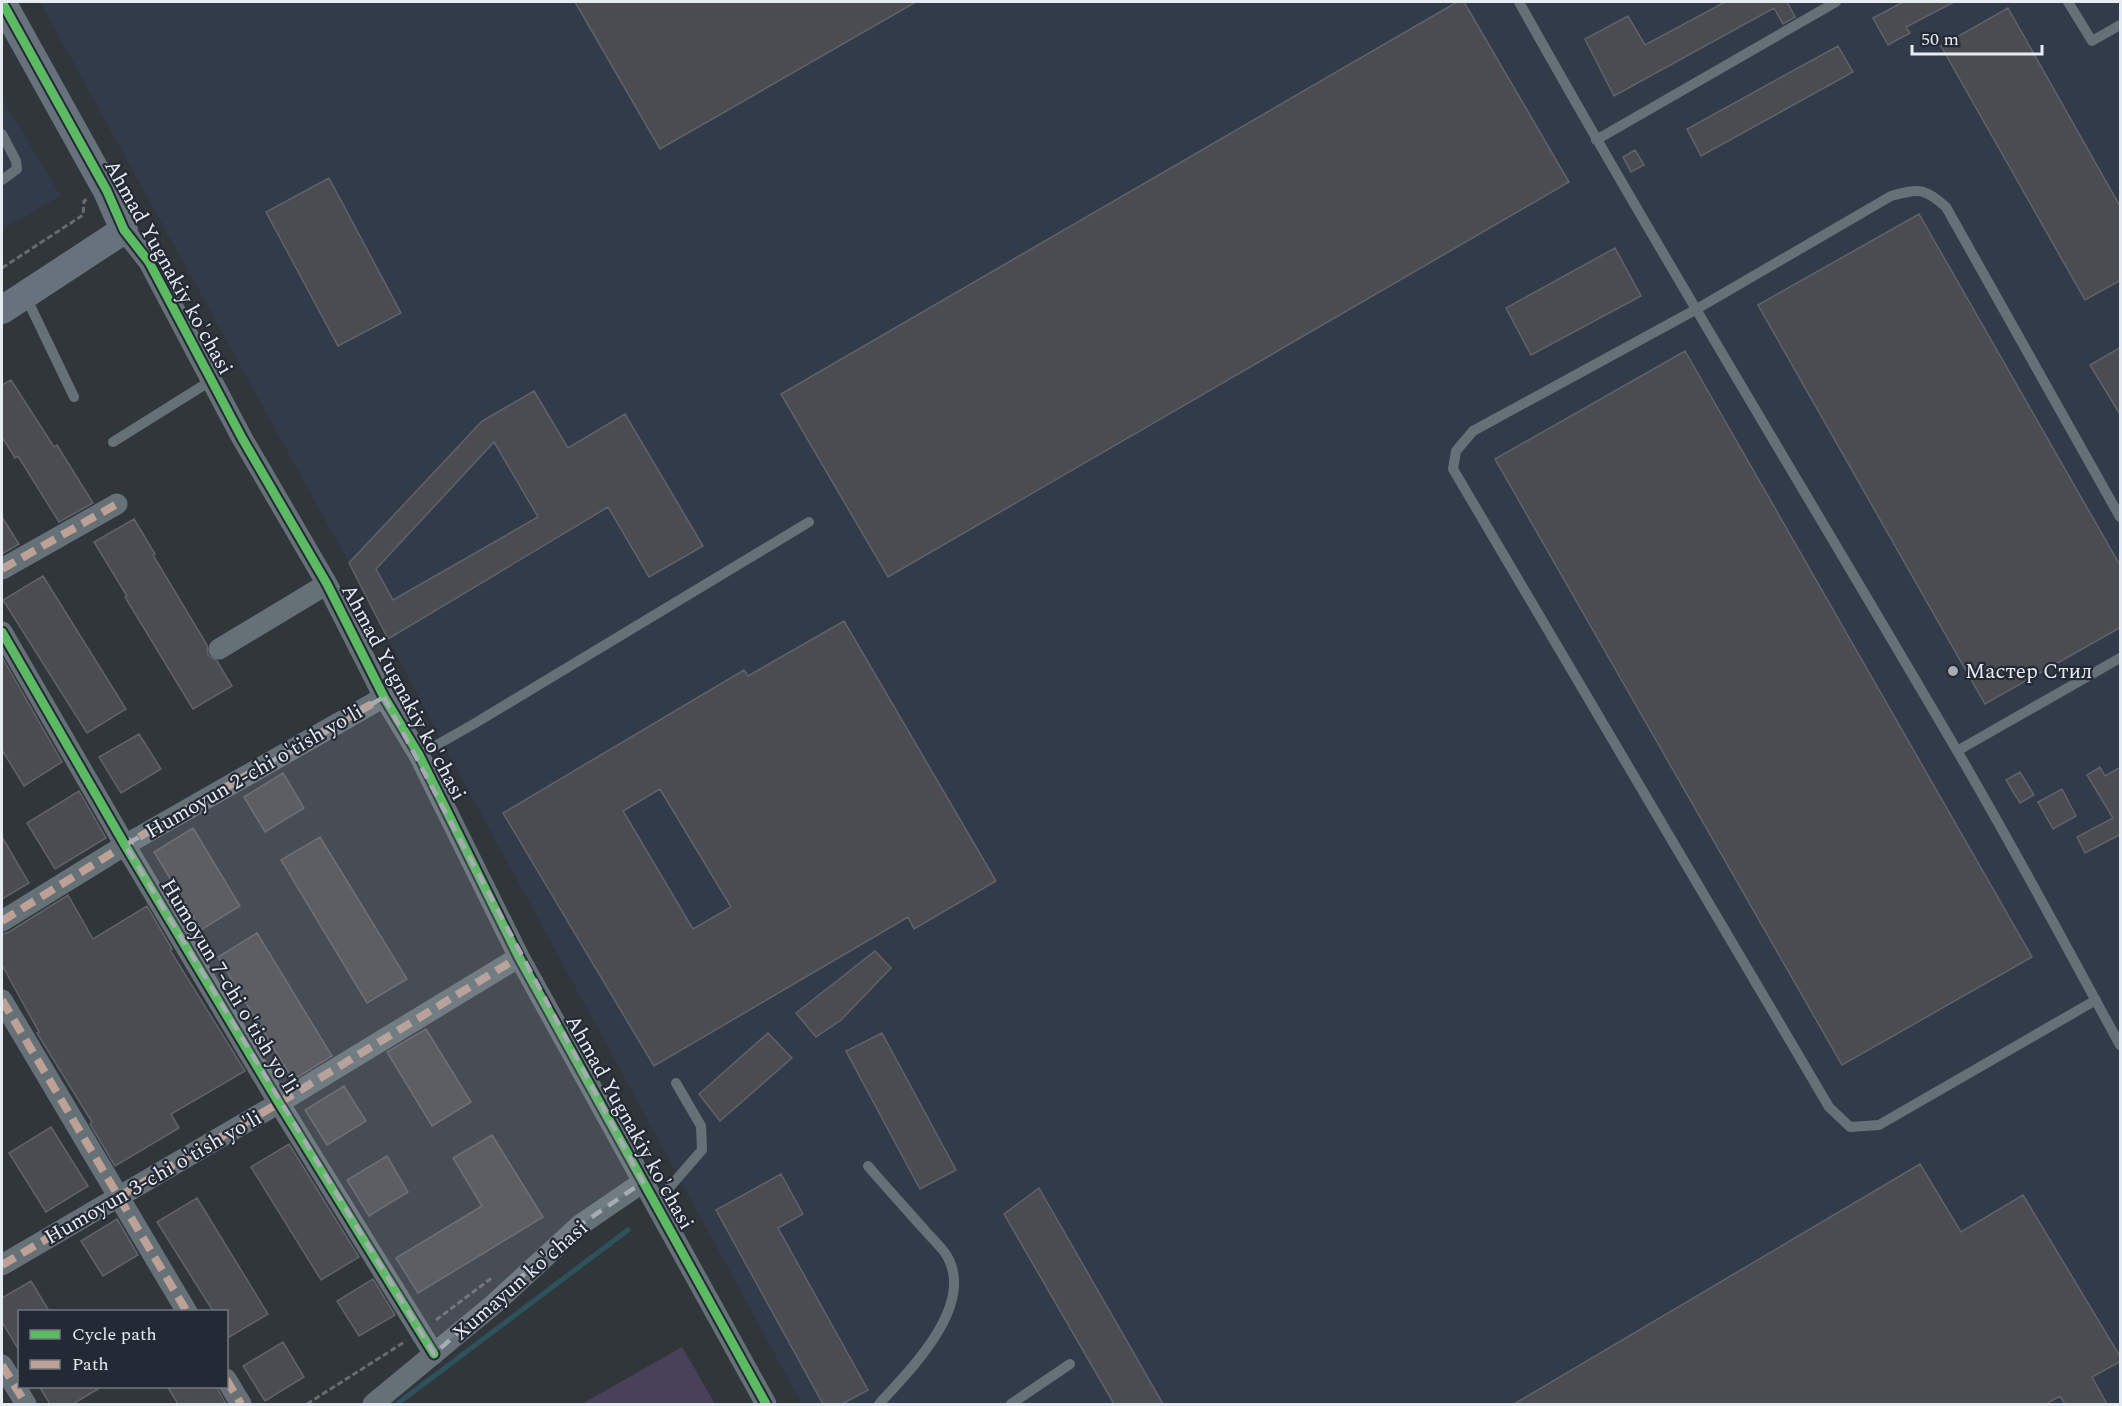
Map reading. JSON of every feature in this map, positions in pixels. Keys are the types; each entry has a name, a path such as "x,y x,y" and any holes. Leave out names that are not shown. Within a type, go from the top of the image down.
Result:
{"street":[{"name":"Ahmad Yugnakiy ko'chasi","path":"2,2 107,191 124,230 149,262 242,438 327,584 384,697 419,755 519,957 766,1404"},
{"name":"Ahmad Yugnakiy ko'chasi","path":"13,303 124,230"},
{"path":"2,569 117,504"},
{"path":"219,649 327,584"},
{"name":"Humoyun 7-chi o'tish yo'li","path":"2,632 125,845 279,1103 434,1354"},
{"name":"Humoyun 2-chi o'tish yo'li","path":"2,921 125,845 384,697"},
{"name":"Humoyun 3-chi o'tish yo'li","path":"2,1265 279,1103 519,957"},
{"path":"2,1000 186,1310"},
{"name":"Xumayun ko'chasi","path":"373,1404 494,1304 580,1225 643,1182"},
{"path":"2,1365 26,1404"},
{"path":"228,1382 241,1404"}],"lane":[{"path":"1519,2 1695,310 1957,751 2121,1045"},
{"path":"1596,140 1836,2"},
{"path":"2067,2 2092,41 2121,25"},
{"path":"2,134 16,161 17,169 2,180"},
{"path":"2096,1000 1879,1125 1850,1127 1829,1107 1453,469 1456,451 1473,432 1695,310 1892,195 1914,190 1931,193 1946,207 2121,517"},
{"path":"13,303 74,397"},
{"path":"113,442 212,380"},
{"path":"419,755 809,522"},
{"path":"1957,751 2121,658"},
{"path":"655,1204 702,1149 701,1126 676,1083"},
{"path":"868,1166 947,1256 953,1276 954,1294 948,1312 927,1348 879,1404"},
{"path":"1011,1404 1070,1364"}],"path":[{"path":"2,268 82,215 84,201 107,191"},
{"path":"307,1404 421,1331 495,1275"}],"highlighted area":[{"path":"384,697 643,1182 580,1225 434,1354 125,845"}],"shaded area":[{"path":"40,2 2120,2 2120,1404 802,1404 441,740 349,563"},
{"path":"2,98 61,196 2,229"},
{"path":"682,1347 715,1404 582,1404"}],"building":[{"path":"575,2 916,2 660,149"},
{"path":"1457,2 1464,2 1569,182 888,577 781,394"},
{"path":"1725,2 1787,2 1795,17 1783,24 1774,8 1614,96 1585,39 1628,16 1645,45"},
{"path":"1903,2 1954,2 1906,27 1910,33 1888,45 1873,18"},
{"path":"2008,8 2121,208 2121,280 2085,300 1941,46"},
{"path":"1838,46 1853,72 1701,156 1687,129"},
{"path":"1635,150 1644,165 1631,172 1623,157"},
{"path":"329,178 401,313 338,346 266,212"},
{"path":"1919,214 2121,567 2121,627 1985,704 1758,305"},
{"path":"1615,248 1641,296 1531,355 1506,308"},
{"path":"2121,347 2121,416 2090,365"},
{"path":"1685,351 2032,957 1842,1065 1495,459"},
{"path":"11,380 54,447 57,445 93,503 59,522 18,456 15,458 2,437 2,385"},
{"path":"534,391 568,448 625,414 703,546 649,577 608,507 388,639 349,563 482,421","holes":["494,442 538,517 393,600 376,569"]},
{"path":"2,517 19,544 2,554"},
{"path":"134,519 207,645 208,655 217,661 232,686 193,709 94,542"},
{"path":"43,576 126,709 87,733 3,600"},
{"path":"844,621 996,881 914,929 908,917 654,1066 503,813 744,670 748,676","holes":["660,789 731,907 693,929 623,811"]},
{"path":"2,657 62,762 24,786 2,750"},
{"path":"139,734 161,769 121,793 99,757"},
{"path":"2100,767 2105,776 2121,767 2121,834 2085,853 2077,837 2113,818 2087,775"},
{"path":"2020,772 2034,795 2020,803 2006,780"},
{"path":"283,773 304,808 265,832 244,797"},
{"path":"2062,789 2076,816 2053,829 2038,802"},
{"path":"79,791 106,838 55,869 27,823"},
{"path":"193,828 240,906 201,930 154,852"},
{"path":"2,837 29,883 2,899"},
{"path":"320,837 407,979 367,1003 281,860"},
{"path":"68,895 93,939 147,906 172,949 170,950 245,1071 171,1114 179,1128 115,1166 90,1124 92,1122 37,1033 39,1032 2,965 2,934 9,932"},
{"path":"257,933 332,1056 293,1080 218,957"},
{"path":"875,951 891,968 841,1020 816,1037 796,1013"},
{"path":"426,1029 471,1102 432,1126 387,1052"},
{"path":"768,1033 792,1058 720,1121 699,1094"},
{"path":"882,1033 956,1170 920,1189 846,1051"},
{"path":"344,1086 366,1121 327,1145 305,1110"},
{"path":"51,1127 88,1186 46,1212 9,1153"},
{"path":"492,1135 543,1217 418,1293 396,1258 482,1206 453,1158"},
{"path":"289,1144 359,1257 321,1280 251,1167"},
{"path":"387,1156 408,1192 369,1216 347,1180"},
{"path":"1920,1164 1961,1232 2023,1195 2121,1358 2121,1361 2092,1377 2107,1404 2065,1404 2060,1396 2046,1404 1514,1404"},
{"path":"781,1174 803,1214 778,1228 868,1390 842,1404 823,1404 716,1210"},
{"path":"1039,1188 1163,1404 1114,1404 1004,1214"},
{"path":"197,1198 268,1314 228,1338 228,1310 212,1310 157,1222"},
{"path":"117,1219 138,1255 103,1276 81,1241"},
{"path":"373,1279 395,1315 359,1336 337,1301"},
{"path":"31,1281 48,1310 18,1310 18,1349 2,1322 2,1298"},
{"path":"283,1342 304,1377 265,1401 243,1366"},
{"path":"40,1388 100,1388 73,1404 50,1404"},
{"path":"168,1388 217,1388 226,1404 178,1404"}],"waterway":[{"path":"397,1404 628,1230"}],"marked path":[{"path":"2,569 117,504"},
{"path":"2,921 125,845 384,697"},
{"path":"2,1265 279,1103 519,957"},
{"path":"2,1000 186,1310"},
{"path":"2,1365 26,1404"},
{"path":"228,1382 241,1404"}],"cycle path":[{"path":"2,2 107,191 124,230 149,262 242,438 327,584 384,697 419,755 519,957 766,1404"},
{"path":"2,632 125,845 279,1103 434,1354"}],"place":[{"name":"Мастер Стил","path":"1953,671"}]}
